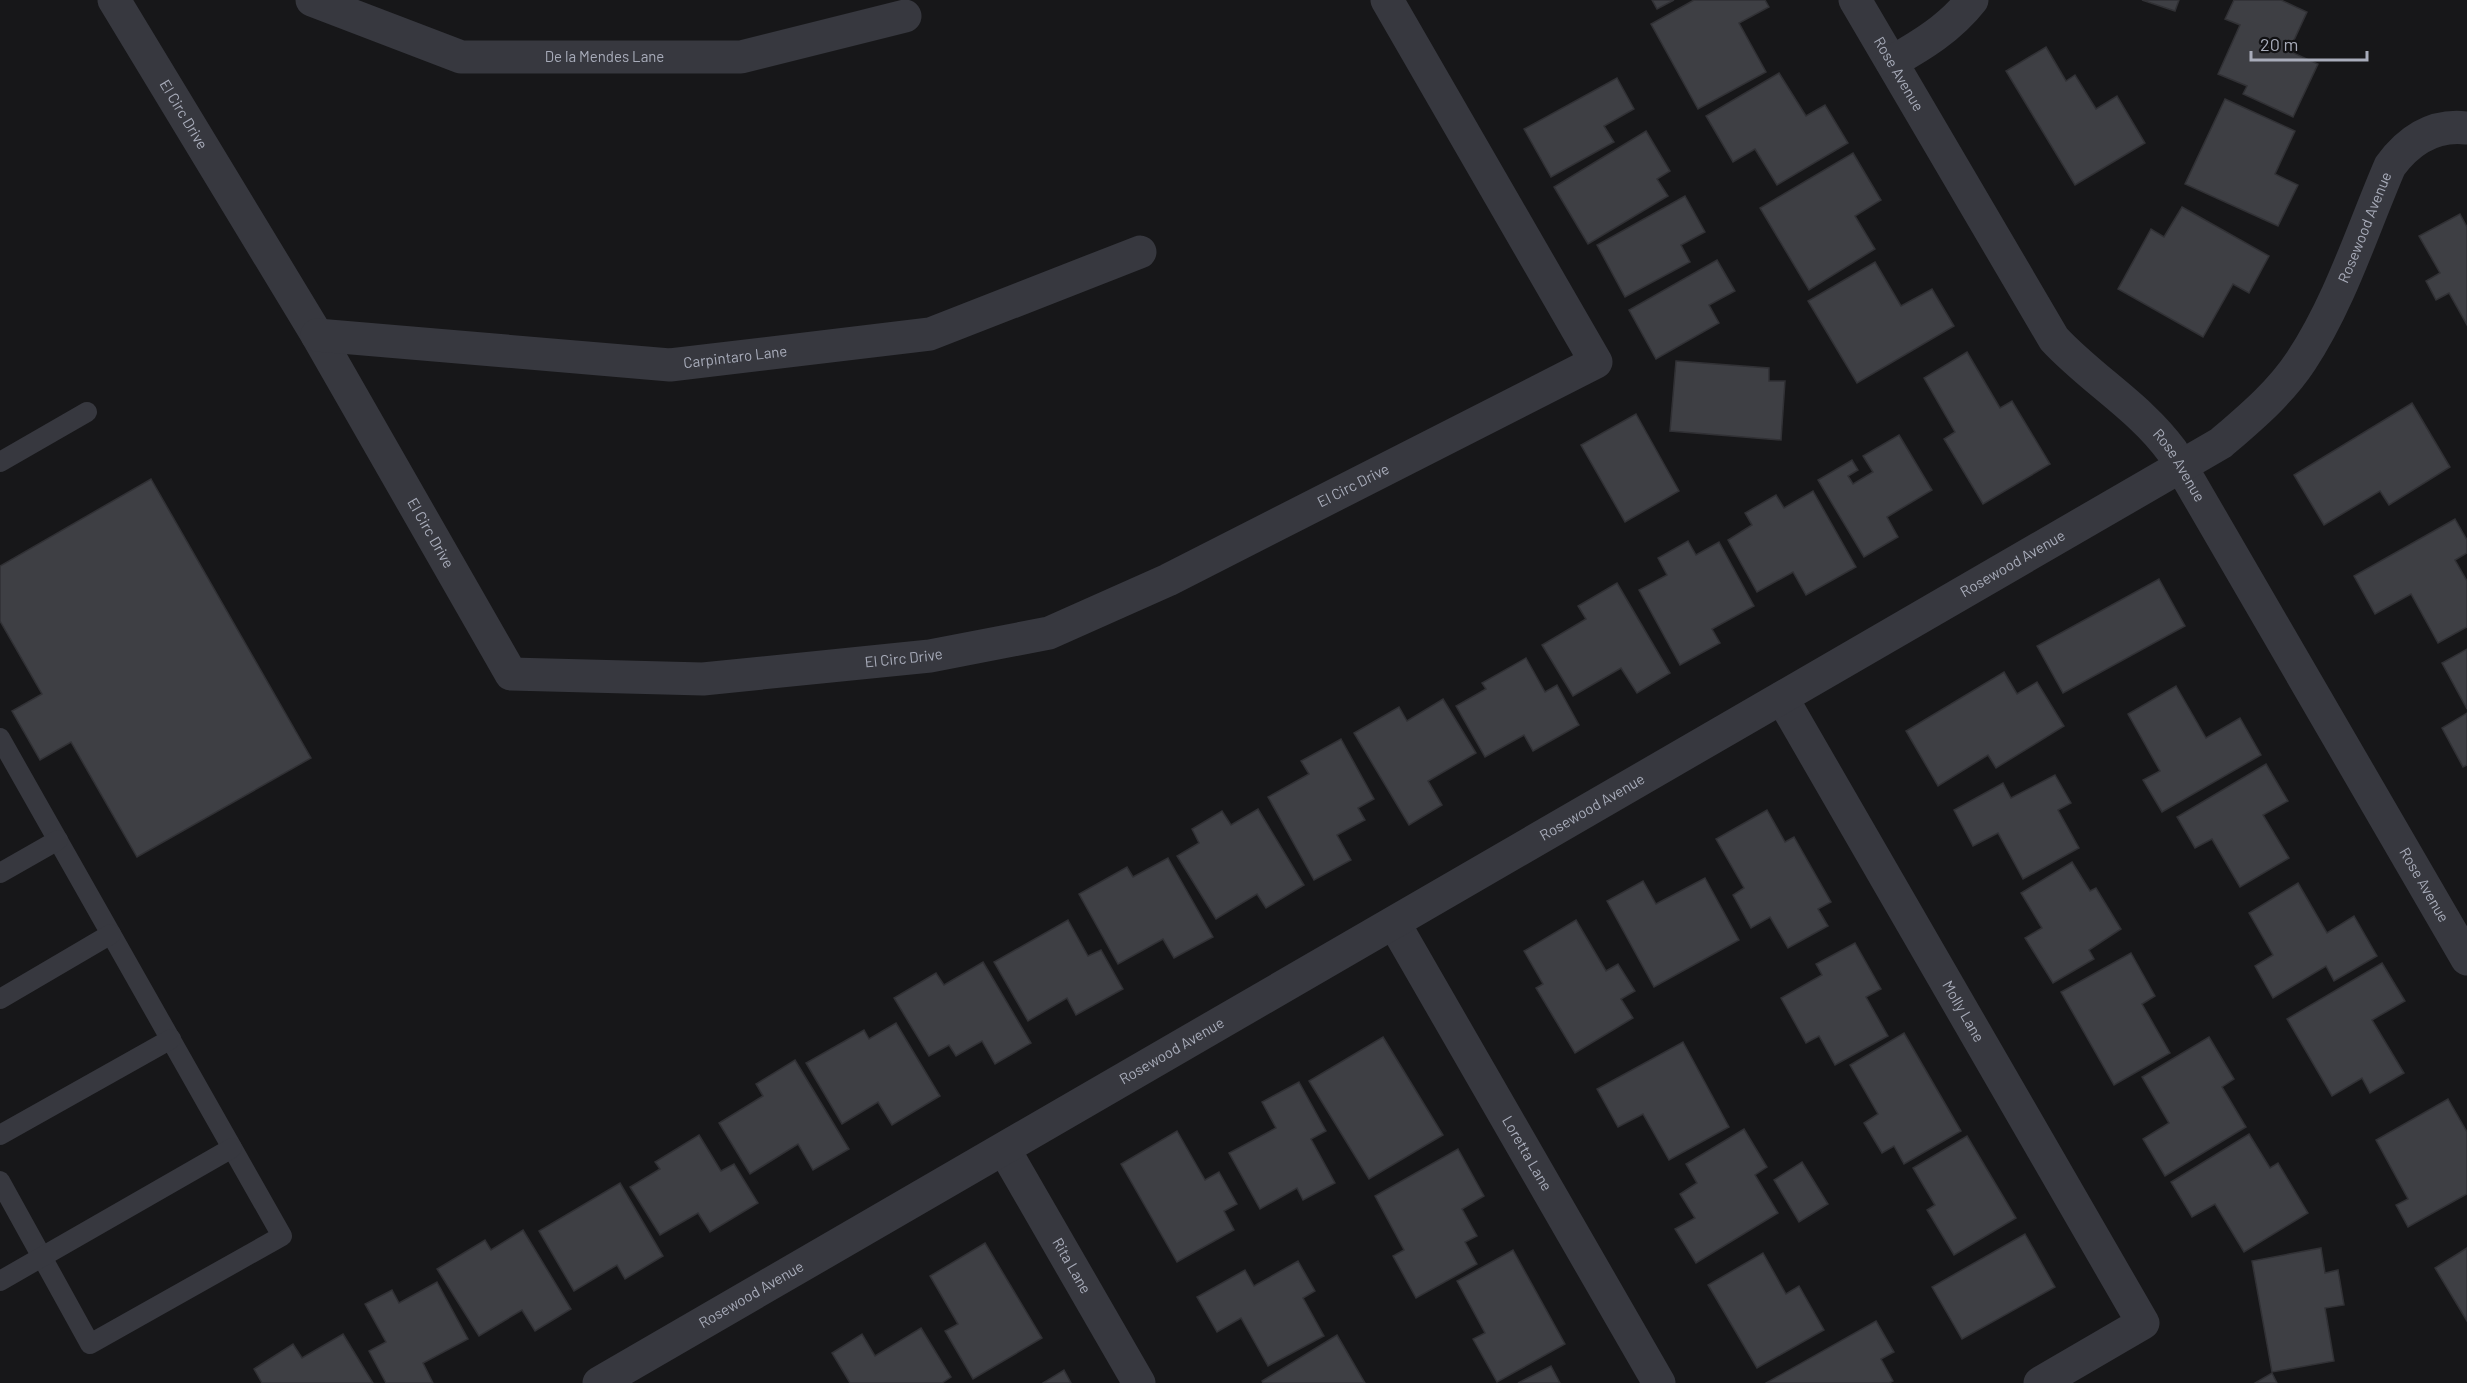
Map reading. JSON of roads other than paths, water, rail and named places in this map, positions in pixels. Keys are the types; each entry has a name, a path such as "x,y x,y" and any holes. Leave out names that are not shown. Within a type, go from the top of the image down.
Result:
{"street":[{"name":"El Circ Drive","path":"114,0 317,335 511,674 703,679 930,656 1050,633 1168,580 1596,362 1387,0"},
{"name":"De la Mendes Lane","path":"312,0 460,57 741,57 905,16"},
{"name":"Rose Avenue","path":"1856,0 2054,339 2077,364 2155,428 2172,451 2467,959"},
{"path":"1892,63 1929,42 1961,14 1972,0"},
{"name":"Rosewood Avenue","path":"611,1380 1004,1149 1782,698 1934,607 2181,468 2221,443 2262,408 2300,362 2325,321 2390,166 2403,148 2426,133 2454,126 2467,128"},
{"name":"Carpintaro Lane","path":"317,335 670,365 930,334 1140,252"},
{"name":"Molly Lane","path":"1782,698 2143,1323 2040,1383"},
{"name":"Loretta Lane","path":"1394,923 1659,1383"},
{"name":"Rita Lane","path":"1004,1149 1139,1383"}],"lane":[{"path":"0,462 87,412"},
{"path":"0,738 282,1236 90,1344 0,1182"},
{"path":"0,873 58,840"},
{"path":"0,999 111,934"},
{"path":"0,1135 171,1039"},
{"path":"0,1281 232,1149"}]}
